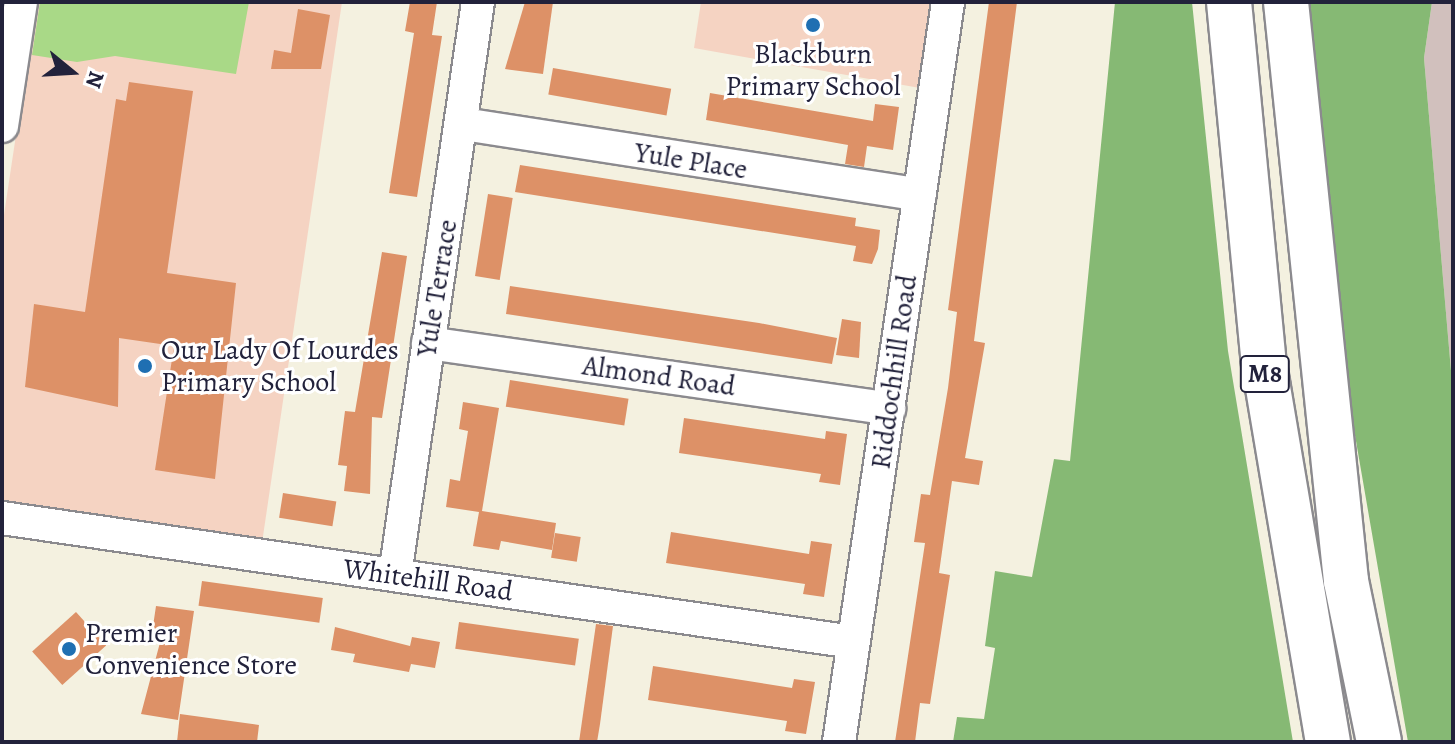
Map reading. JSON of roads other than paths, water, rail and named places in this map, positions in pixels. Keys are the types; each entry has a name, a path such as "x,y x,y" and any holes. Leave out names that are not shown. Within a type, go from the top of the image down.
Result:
{"highway":[{"name":"M8","path":"1229,2 1264,364 1328,742"},
{"name":"M8","path":"1286,2 1346,581 1379,742"}],"street":[{"path":"2,126 21,2"},
{"name":"Yule Terrace","path":"395,575 463,124 478,2"},
{"name":"Riddochhill Road","path":"839,742 948,2"},
{"name":"Yule Place","path":"463,124 920,195"},
{"name":"Almond Road","path":"428,343 889,409"},
{"name":"Whitehill Road","path":"2,518 853,642"}],"place":[{"name":"Blackburn Primary School","path":"813,25"},
{"name":"Our Lady Of Lourdes Primary School","path":"145,366"},
{"name":"Premier Convenience Store","path":"69,649"}]}
